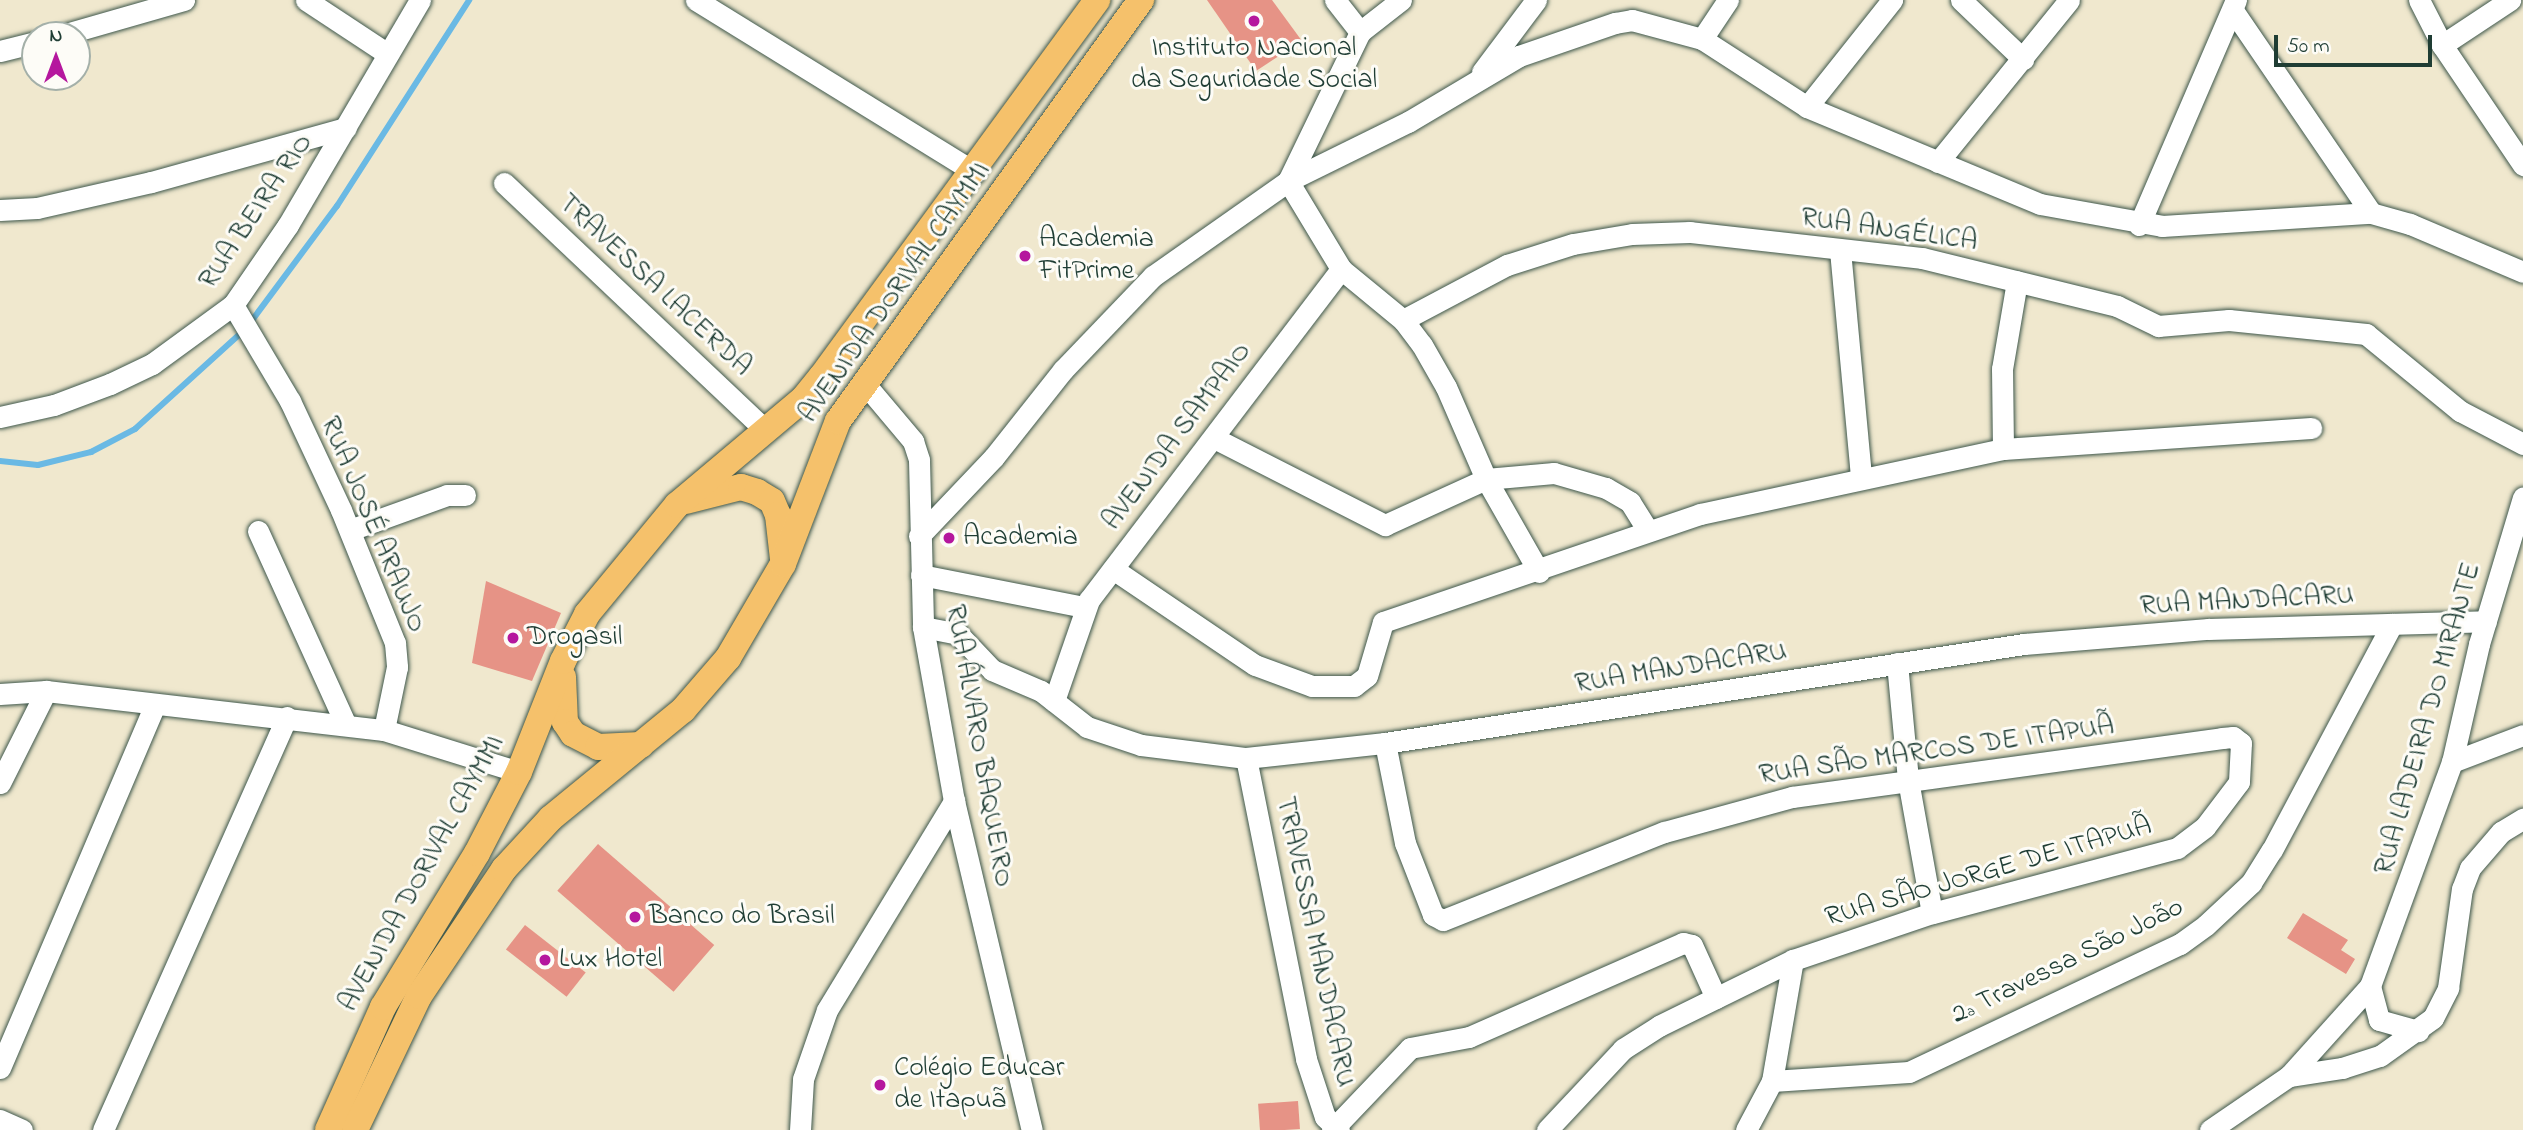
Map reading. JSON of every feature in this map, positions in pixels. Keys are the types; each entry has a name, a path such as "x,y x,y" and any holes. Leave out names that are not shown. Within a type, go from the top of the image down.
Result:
{"main road":[{"name":"AVENIDA DORIVAL CAYMMI","path":"328,1130 383,1007 477,853 519,772 563,661 587,614 677,505 766,430 822,376 975,172 1097,0"},
{"name":"AVENIDA DORIVAL CAYMMI","path":"355,1130 419,996 504,869 551,818 683,710 729,658 783,564 838,421 1141,0"},
{"path":"677,505 723,489 741,487 757,492 772,501 778,515 783,564"},
{"path":"563,661 563,708 573,734 598,747 641,745"}],"street":[{"path":"91,27 184,0"},
{"path":"306,0 387,54"},
{"name":"RUA BEIRA RIO","path":"0,417 54,405 110,384 152,364 237,310 420,0"},
{"path":"1335,0 1360,32"},
{"path":"1288,181 1360,32 1401,0"},
{"path":"1472,84 1536,0"},
{"path":"1702,39 1728,0"},
{"path":"1807,107 1892,0"},
{"path":"1961,0 2023,58"},
{"path":"1938,162 2069,0"},
{"path":"2419,0 2442,45 2523,165"},
{"path":"2442,45 2510,0"},
{"path":"707,3 975,172"},
{"path":"2235,6 2371,213"},
{"path":"2139,225 2235,6"},
{"path":"919,536 995,457 1063,370 1153,276 1288,181 1408,122 1519,56 1615,23 1632,20 1702,39 1807,107 2040,204 2139,225 2371,213 2410,224 2523,272"},
{"path":"0,51 21,46"},
{"path":"0,210 37,208 151,182 346,128"},
{"path":"1288,181 1341,269 1403,320 1446,387 1486,479 1539,572"},
{"name":"TRAVESSA LACERDA","path":"504,183 766,430"},
{"name":"RUA ANGÉLICA","path":"1403,320 1507,265 1573,244 1632,234 1690,232 1922,258 2116,306 2158,326 2229,320 2366,334 2460,411 2523,444"},
{"path":"1840,250 1861,475"},
{"name":"AVENIDA SAMPAIO","path":"1054,701 1084,607 1341,269"},
{"path":"2003,449 2002,369 2017,281"},
{"name":"RUA JOSÉ ARAUJO","path":"237,310 262,349 349,530 395,643 397,667 384,730"},
{"name":"RUA ÁLVARO BAQUEIRO","path":"865,384 895,417 916,450 923,627 954,801 1032,1130"},
{"path":"1112,569 1255,665 1312,686 1364,682 1380,625 1539,572 1647,529 1861,475 2003,449 2311,428"},
{"path":"1214,438 1385,526 1486,479 1554,473 1606,488 1630,502 1647,529"},
{"path":"349,530 447,495 465,495"},
{"name":"RUA LADEIRA DO MIRANTE","path":"2210,1130 2289,1076 2370,986 2452,762 2486,621 2523,497"},
{"path":"258,531 346,725"},
{"path":"921,575 1084,607"},
{"name":"RUA MANDACARU","path":"923,627 958,634 992,670 1011,682 1031,686 1087,727 1141,745 1246,758 1385,743 2024,644 2208,629 2486,621"},
{"name":"2ª Travessa São João","path":"1772,1081 1909,1072 2180,944 2206,925 2251,883 2272,850 2392,624"},
{"path":"1897,663 1908,779 1932,913"},
{"path":"0,694 46,691 384,730 519,772"},
{"path":"0,782 46,691"},
{"path":"0,1068 155,705"},
{"path":"103,1130 286,717"},
{"path":"2452,762 2523,735"},
{"name":"RUA SÃO MARCOS DE ITAPUÃ","path":"1385,743 1413,867 1433,915 1443,920 1664,832 1792,797 2222,738 2240,739 2239,782 2196,836"},
{"name":"TRAVESSA MANDACARU","path":"1246,758 1306,1059 1316,1095 1335,1129"},
{"path":"800,1130 803,1079 827,1010 954,801"},
{"path":"2289,1076 2342,1068 2380,1056 2418,1031 2444,1002 2462,889 2470,868 2501,832 2523,819"},
{"name":"RUA SÃO JORGE DE ITAPUÃ","path":"1546,1130 1623,1049 1793,960 1932,913 2177,848 2196,836"},
{"path":"1335,1129 1410,1048 1469,1037 1684,943 1692,945 1716,998"},
{"path":"1746,1130 1772,1081 1793,960"},
{"path":"2370,986 2379,1020 2418,1031"},
{"path":"0,1120 22,1130"}],"building":[{"name":"Instituto Nacional da Seguridade Social","path":"1207,0 1272,0 1302,41 1256,71"},
{"name":"Drogasil","path":"486,581 561,613 532,681 472,663"},
{"name":"Banco do Brasil","path":"598,844 714,945 674,992 557,891"},
{"path":"2303,913 2348,940 2341,950 2355,959 2346,974 2287,938"},
{"name":"Lux Hotel","path":"525,925 586,972 567,997 506,949"},
{"path":"1298,1101 1300,1129 1260,1130 1258,1104"}],"waterway":[{"path":"250,323 337,206 469,0"},
{"path":"0,461 38,465 91,452 135,429 243,331"}],"place":[{"name":"Instituto Nacional da Seguridade Social","path":"1254,21"},
{"name":"Academia FitPrime","path":"1025,256"},
{"name":"Academia","path":"949,538"},
{"name":"Drogasil","path":"513,638"},
{"name":"Banco do Brasil","path":"635,917"},
{"name":"Lux Hotel","path":"545,960"},
{"name":"Colégio Educar de Itapuã","path":"880,1085"}]}
